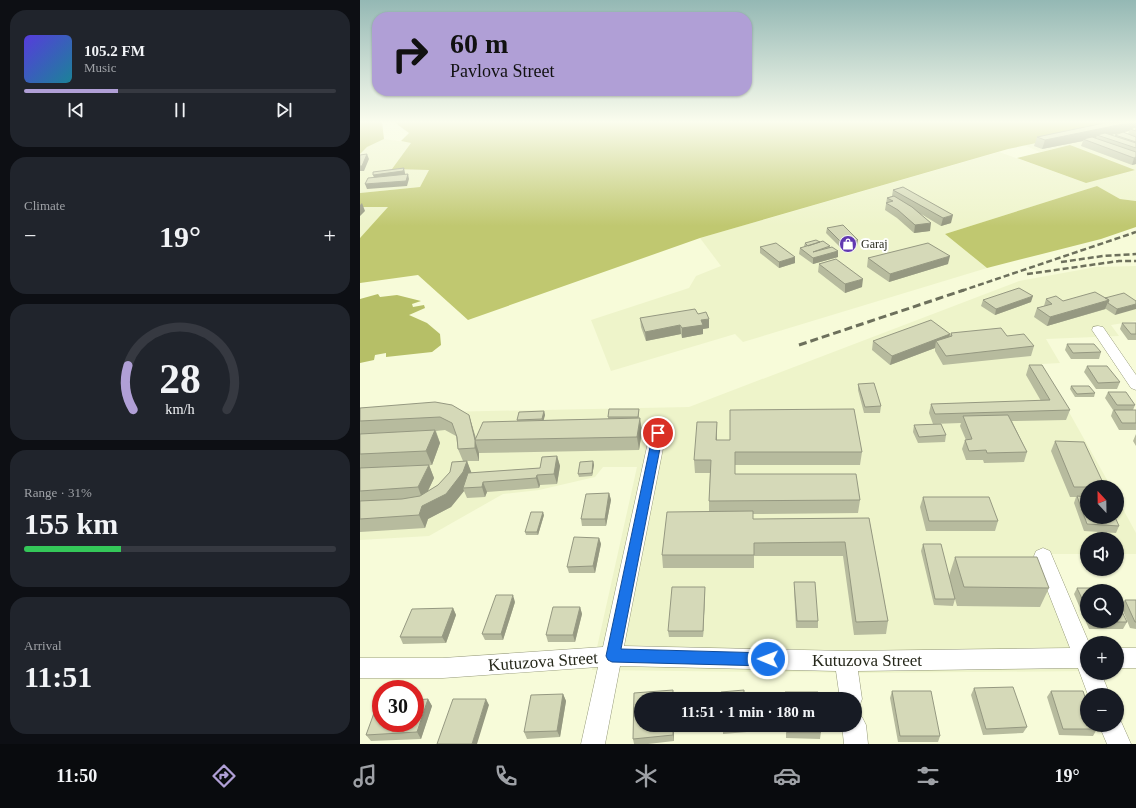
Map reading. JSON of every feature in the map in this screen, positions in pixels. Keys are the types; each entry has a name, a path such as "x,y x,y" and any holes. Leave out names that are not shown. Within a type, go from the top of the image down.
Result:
{"street":[{"path":"1098,330 1136,385"},
{"path":"593,744 658,433"},
{"path":"1043,556 1080,647"},
{"name":"Kutuzova Street","path":"360,668 444,668 612,656 1080,664"},
{"path":"1124,658 1136,658"},
{"path":"846,661 850,692"},
{"path":"855,732 856,744"},
{"path":"1114,732 1119,744"}],"shaded area":[{"path":"360,157 401,157 392,169 429,170 420,187 360,193"},
{"path":"401,157 981,157 700,238 468,320 418,275 360,283 360,238 388,207 360,207 360,193 420,187 429,170 392,169"},
{"path":"983,157 1012,157 1086,183 1075,157 1136,157 1136,201 1120,199 1097,186 945,234 987,268 743,342 735,334 611,371 591,320 689,288 696,276 721,266 700,238"},
{"path":"1100,157 1135,170 1086,183 1017,158"},
{"path":"1097,186 1120,199 1136,201 1136,227 1101,239 987,268 945,234"},
{"path":"360,207 389,207 360,238"},
{"path":"1136,266 1136,321 1111,325 1119,336 1046,339 1060,363 1042,364 1107,480 1080,480 1080,524 1124,524 1124,511 1136,533 1136,554 1124,554 1124,532 1080,532 1080,554 1049,554 1080,649 1080,671 865,673 592,670 637,467 603,467 595,477 539,490 503,494 429,536 360,540 360,417 442,412 689,407 1019,281 1096,267"},
{"path":"378,294 380,297 397,295 421,301 412,304 413,307 424,305 425,308 409,315 427,323 440,334 441,345 432,352 386,357 386,353 375,355 374,360 360,363 360,299"}],"building":[{"path":"360,157 366,157 362,166 360,166"},
{"path":"404,168 403,171 373,175 373,172"},
{"path":"408,174 406,181 365,184 368,178"},
{"path":"903,187 953,215 943,218 893,190"},
{"path":"894,196 912,207 931,223 915,225 898,210 886,203 893,201 887,198"},
{"path":"843,225 858,240 842,243 827,228"},
{"path":"816,240 820,242 808,246 805,243"},
{"path":"823,241 830,246 813,252 832,247 838,251 813,258 800,248"},
{"path":"776,243 795,257 779,262 760,247"},
{"path":"928,243 950,256 890,274 868,258"},
{"path":"836,259 863,279 845,284 819,264"},
{"path":"1019,288 1033,296 996,309 983,300"},
{"path":"1095,292 1109,300 1050,317 1037,308 1052,304 1046,299 1056,296 1063,301"},
{"path":"1124,293 1136,301 1136,304 1117,309 1108,303 1109,300 1105,298"},
{"path":"695,309 698,314 706,312 709,319 701,320 703,325 682,328 680,325 645,332 640,318"},
{"path":"931,320 950,334 892,356 873,341"},
{"path":"1122,323 1136,323 1136,334 1131,334"},
{"path":"1001,328 1007,336 1024,334 1034,346 946,356 936,341 952,336 951,333"},
{"path":"1067,344 1094,344 1101,352 1073,353"},
{"path":"1029,365 1042,365 1070,410 935,414 931,404 1050,400"},
{"path":"1087,366 1107,366 1120,382 1098,383"},
{"path":"874,383 881,406 865,407 858,384"},
{"path":"1071,386 1089,386 1095,393 1077,394"},
{"path":"1108,392 1126,392 1135,405 1117,405"},
{"path":"435,402 452,405 469,415 475,440 475,448 458,449 457,437 452,423 440,417 360,421 360,408"},
{"path":"609,409 639,409 638,417 608,417"},
{"path":"854,409 862,452 735,452 735,474 856,474 860,500 709,501 711,460 694,460 697,422 717,422 716,440 730,440 730,410"},
{"path":"1114,410 1136,410 1136,423 1122,423"},
{"path":"544,411 542,419 517,420 519,412"},
{"path":"1008,415 1027,452 987,453 986,450 969,451 965,440 972,439 963,416"},
{"path":"640,418 637,437 475,440 483,422"},
{"path":"941,424 946,435 919,437 914,425"},
{"path":"435,430 426,451 360,454 360,434"},
{"path":"1055,441 1084,442 1102,480 1080,480 1080,487 1074,487"},
{"path":"557,456 554,474 537,475 536,478 483,482 482,487 463,488 468,473 540,468 542,457"},
{"path":"467,461 463,472 446,494 422,506 419,515 360,519 360,501 402,499 420,496 438,485 450,472 452,462"},
{"path":"593,461 592,473 578,474 580,462"},
{"path":"429,465 418,487 360,491 360,468"},
{"path":"609,493 605,519 581,519 586,494"},
{"path":"1077,496 1080,496 1080,504"},
{"path":"923,497 989,497 998,521 929,521"},
{"path":"753,511 753,519 869,518 888,621 856,622 845,542 754,543 754,555 662,555 667,512"},
{"path":"531,512 543,512 537,532 525,532"},
{"path":"1087,524 1118,524 1119,526"},
{"path":"574,537 599,538 593,566 567,567"},
{"path":"923,544 941,544 955,599 935,599"},
{"path":"955,557 1037,557 1049,588 964,587"},
{"path":"794,582 815,582 818,621 797,621"},
{"path":"672,587 705,587 703,631 668,631"},
{"path":"496,595 513,595 501,634 482,634"},
{"path":"1125,600 1136,600 1136,622 1135,622"},
{"path":"553,607 580,607 573,635 546,635"},
{"path":"453,608 442,637 400,637 412,609"},
{"path":"1013,687 1027,727 986,729 974,688"},
{"path":"673,690 673,692 647,692"},
{"path":"744,690 744,692 721,692"},
{"path":"892,691 931,691 940,736 900,736"},
{"path":"1051,691 1080,691 1080,729 1063,729"},
{"path":"634,693 634,732 673,732 673,735 633,739"},
{"path":"563,694 557,731 524,732 531,695"},
{"path":"424,699 428,699 424,711"},
{"path":"453,699 486,699 472,744 437,744"},
{"path":"372,718 372,732 417,732 366,735"}],"railway":[{"path":"961,291 1136,232"},
{"path":"1061,262 1103,256 1136,254"},
{"path":"1027,274 1119,261 1136,261"},
{"path":"799,345 961,291"}],"place":[{"name":"Garaj","path":"848,244"}],"route":[{"path":"658,433 612,656 768,659"}]}
